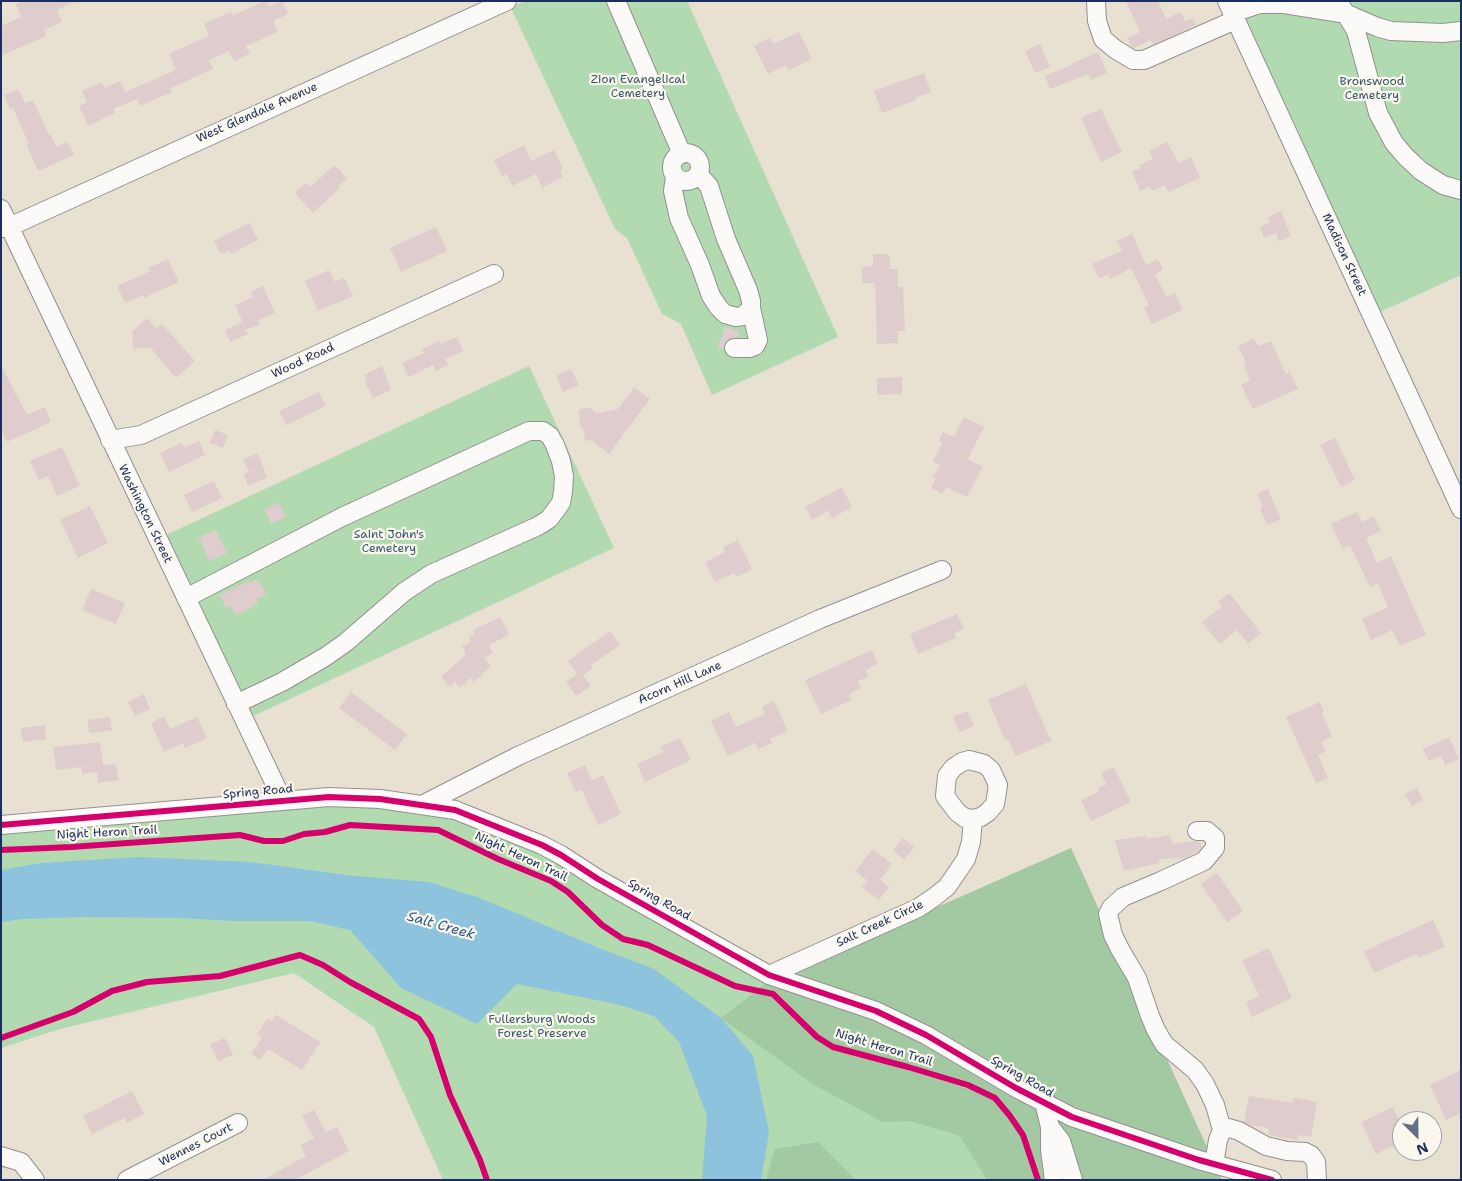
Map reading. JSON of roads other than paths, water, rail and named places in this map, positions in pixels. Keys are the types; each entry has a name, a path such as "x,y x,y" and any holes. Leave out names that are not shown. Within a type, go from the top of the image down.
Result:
{"street":[{"name":"West Glendale Avenue","path":"5,227 506,1"},
{"path":"616,1 682,154"},
{"path":"1096,1 1097,21 1103,39 1133,60 1144,60 1231,12 1253,6 1271,4 1342,8 1377,27 1391,32 1443,33 1461,31"},
{"path":"1342,8 1356,31 1378,113 1394,143 1421,171 1443,184 1461,190"},
{"name":"Madison Street","path":"1231,12 1454,478 1461,509"},
{"path":"675,176 679,180 690,181 698,174 699,162 696,157 691,154 677,156 672,166 675,176 674,191 679,218 700,265 711,296 719,308 730,316 743,316 751,308"},
{"path":"698,174 709,186 733,257 751,301 758,340 755,346 750,348 734,348"},
{"name":"Washington Street","path":"1,208 5,227 110,440 283,801"},
{"name":"Wood Road","path":"110,440 141,435 494,274"},
{"path":"186,598 342,517 529,431 544,431 550,436 555,445 564,476 563,492 561,503 549,519 538,526 431,574 411,587 345,643 324,657 300,672 236,704"},
{"name":"Acorn Hill Lane","path":"422,805 518,756 820,619 942,570"},
{"name":"Spring Road","path":"1,825 350,797 380,799 455,810 542,845 769,976 876,1011 926,1034 1072,1117 1214,1164 1272,1180"},
{"name":"Salt Creek Circle","path":"769,976 918,908 933,898 947,887 966,859 971,842 973,818"},
{"path":"1196,831 1207,831 1215,838 1215,848 1204,861 1123,897 1111,908 1108,914 1113,935 1137,978 1156,1030 1164,1044 1195,1070 1205,1084 1215,1104 1222,1130 1218,1140 1214,1164"},
{"path":"1044,1102 1050,1127 1050,1150 1054,1180"},
{"name":"Wennes Court","path":"127,1180 238,1123"},
{"path":"1050,1127 1061,1141 1073,1180"},
{"path":"1222,1130 1229,1128 1239,1131 1266,1146 1287,1151 1304,1152 1311,1155 1316,1162 1317,1180"},
{"path":"1,1156 21,1162 35,1180"}],"water":[{"name":"Salt Creek","path":"139,857 251,862 354,876 429,882 480,898 654,969 721,1018 753,1056 769,1132 761,1180 702,1180 707,1116 679,1042 654,1016 620,1005 517,984 477,1024 401,988 350,930 310,921 85,917 23,919 1,922 1,870 41,863"}],"park label":[{"name":"Zion Evangelical Cemetery","path":"638,87"},
{"name":"Bronswood Cemetery","path":"1372,89"},
{"name":"Saint John's Cemetery","path":"389,542"},
{"name":"Fullersburg Woods Forest Preserve","path":"542,1027"}]}
